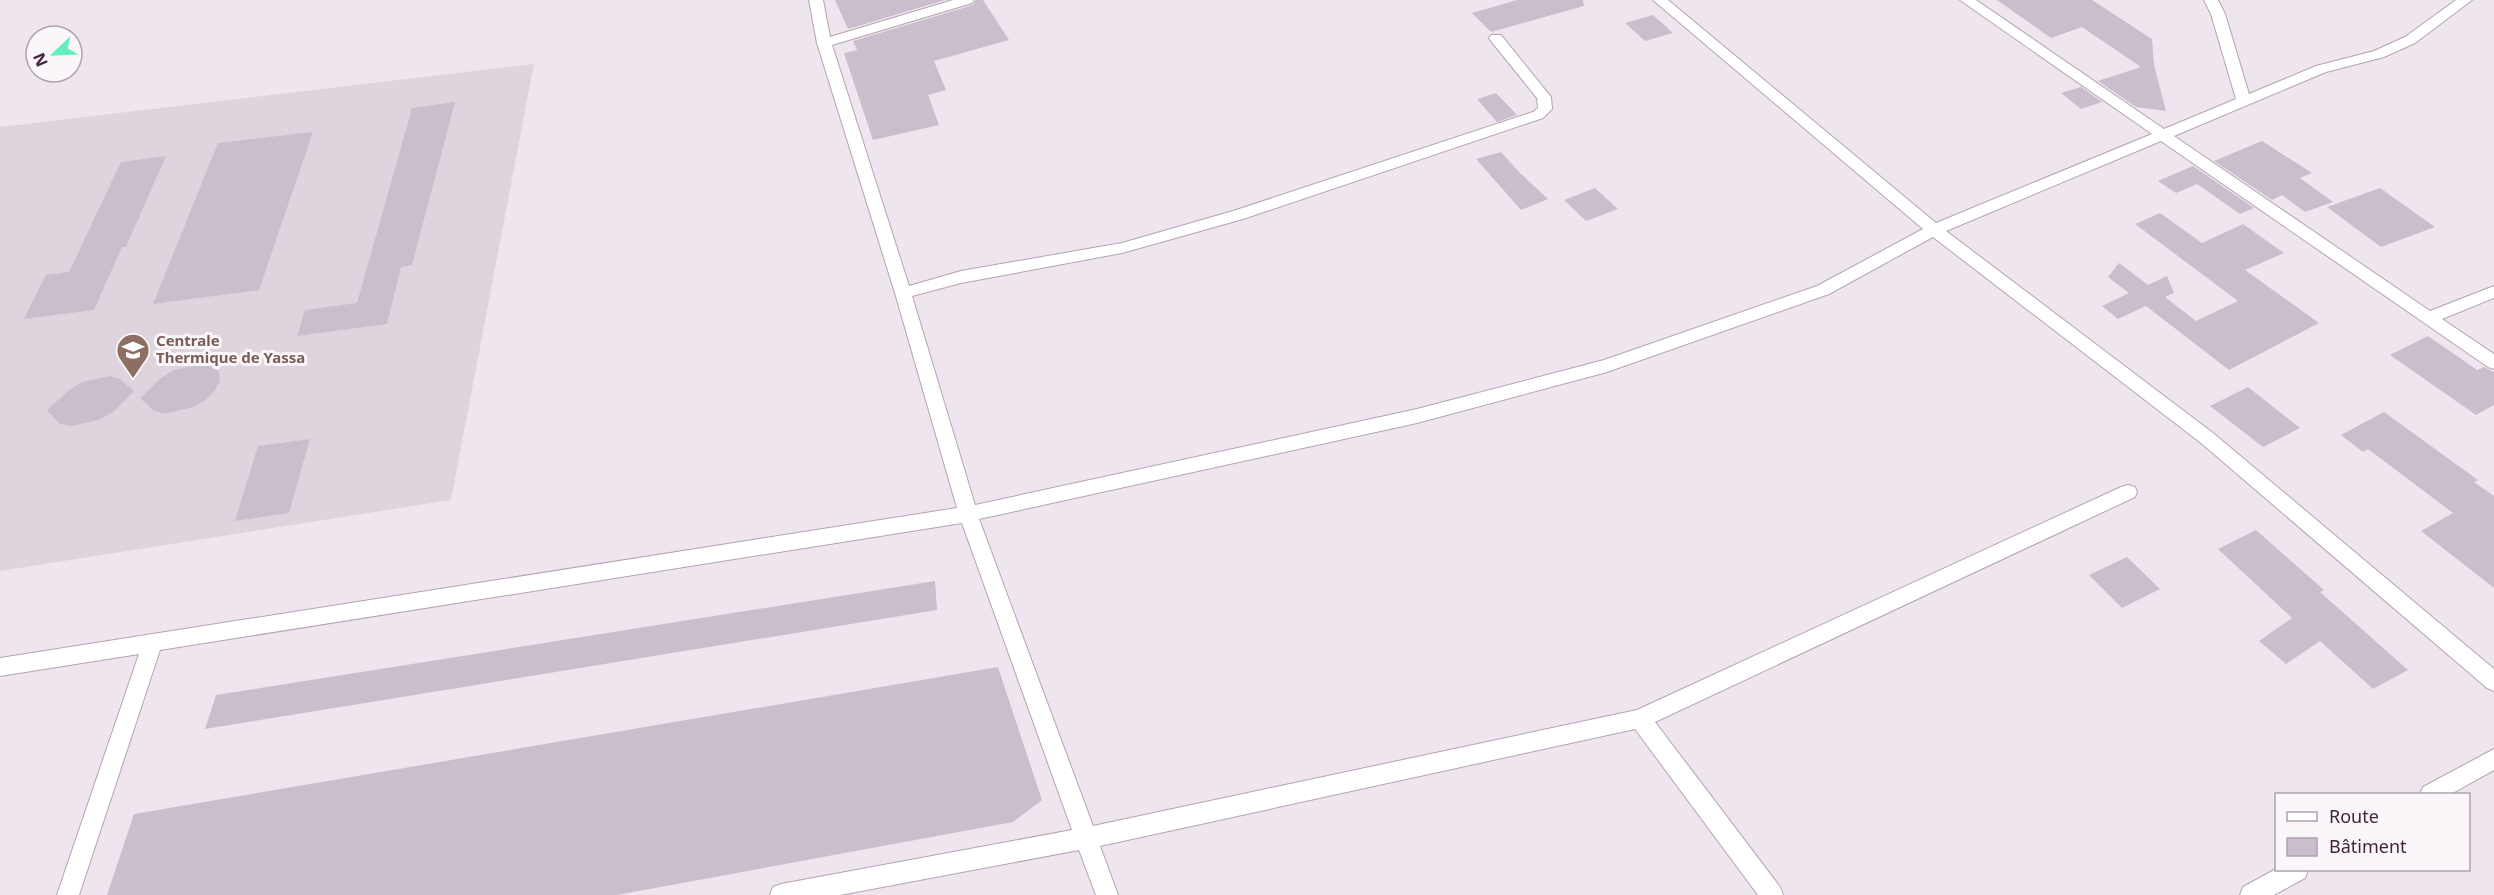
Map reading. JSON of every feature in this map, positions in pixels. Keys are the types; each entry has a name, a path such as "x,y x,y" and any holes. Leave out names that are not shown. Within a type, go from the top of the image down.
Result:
{"street":[{"path":"816,0 824,43 903,293 968,514 1107,895"},
{"path":"824,43 967,0"},
{"path":"1660,0 1934,230 2207,438 2494,682"},
{"path":"1967,0 2494,363"},
{"path":"2211,0 2218,14 2244,101"},
{"path":"0,667 968,514 1417,416 1607,366 1823,290 1934,230 2321,69 2379,54 2410,40 2465,0"},
{"path":"903,293 981,273 1122,248 1238,215 1538,115 1545,109 1544,97 1496,38"},
{"path":"2429,318 2494,292"},
{"path":"781,895 1086,838 1640,719 2128,492"},
{"path":"69,895 152,644"},
{"path":"1640,719 1772,895"},
{"path":"2434,793 2494,759"},
{"path":"2252,895 2295,871"}],"shaded area":[{"path":"534,64 451,500 0,571 0,127"}],"building":[{"path":"835,0 945,0 848,29"},
{"path":"976,0 983,0 1009,40 934,61 946,90 928,95 939,125 873,140 844,53 857,50 853,41 973,5"},
{"path":"1517,0 1583,0 1584,6 1491,32 1472,13"},
{"path":"1997,0 2092,0 2152,39 2154,65 2166,111 2136,107 2098,81 2141,67 2082,27 2051,38"},
{"path":"1653,15 1673,33 1645,41 1625,23"},
{"path":"2081,87 2102,102 2081,109 2061,93"},
{"path":"1496,93 1517,115 1497,122 1477,99"},
{"path":"455,102 412,265 401,267 387,324 297,336 305,310 357,303 412,108"},
{"path":"313,132 259,290 153,304 218,143"},
{"path":"2262,141 2312,173 2300,178 2333,202 2305,212 2282,195 2272,200 2214,161"},
{"path":"1501,152 1548,199 1521,210 1476,159"},
{"path":"166,156 126,247 122,247 94,310 24,319 46,275 69,272 121,162"},
{"path":"2193,166 2254,208 2240,214 2197,184 2176,193 2158,181"},
{"path":"1595,188 1618,209 1586,221 1564,200"},
{"path":"2380,188 2435,227 2381,247 2327,207"},
{"path":"2160,213 2202,243 2243,224 2284,253 2245,270 2319,323 2229,370 2146,306 2118,319 2102,306 2129,293 2108,277 2119,263 2148,285 2167,276 2174,293 2165,297 2196,321 2238,301 2135,224"},
{"path":"2428,336 2477,370 2484,367 2494,372 2494,405 2476,415 2390,355"},
{"path":"202,364 219,372 220,381 206,400 193,407 165,414 154,411 140,398 161,378 174,370"},
{"path":"110,376 120,379 134,391 113,412 99,420 71,426 60,424 47,410 69,390 82,382"},
{"path":"2248,387 2300,428 2263,447 2210,406"},
{"path":"2384,412 2478,480 2474,482 2494,496 2494,588 2421,531 2453,513 2368,449 2363,452 2341,435"},
{"path":"310,439 289,513 235,521 258,446"},
{"path":"2256,530 2324,590 2320,592 2408,670 2373,689 2320,641 2286,664 2259,641 2292,618 2218,549"},
{"path":"2127,557 2160,589 2122,608 2089,575"},
{"path":"935,581 937,610 205,729 216,695"},
{"path":"998,667 1042,800 1013,822 617,895 107,895 134,814"}],"place":[{"name":"Centrale Thermique de Yassa","path":"133,379"}]}
